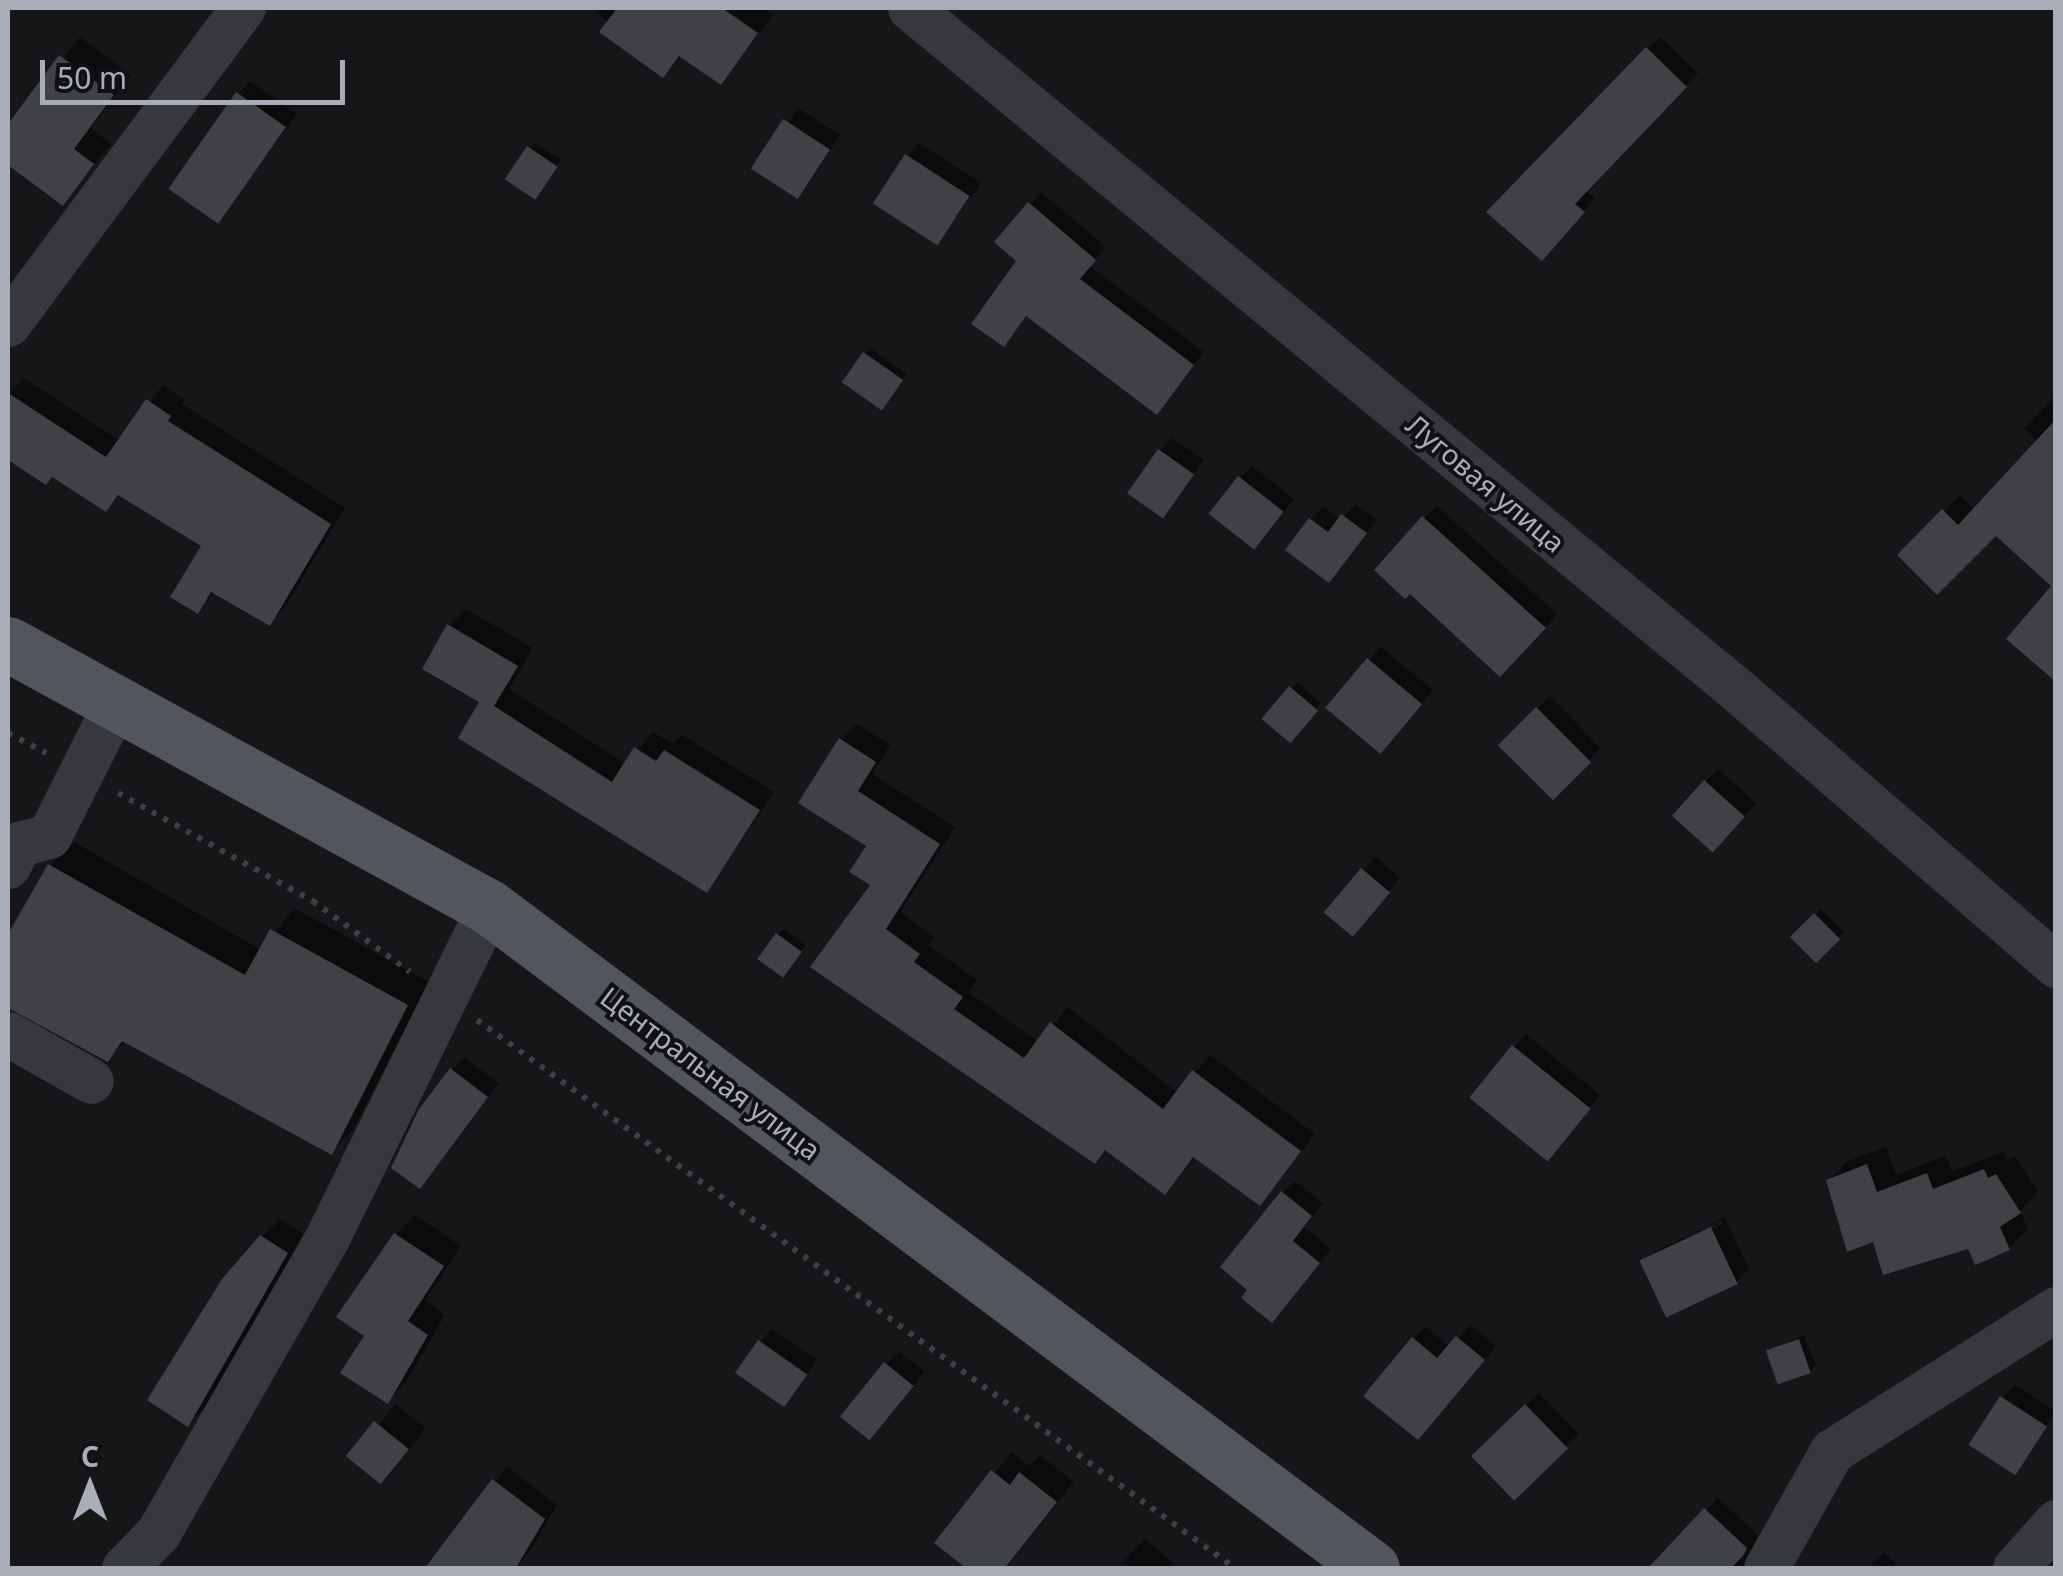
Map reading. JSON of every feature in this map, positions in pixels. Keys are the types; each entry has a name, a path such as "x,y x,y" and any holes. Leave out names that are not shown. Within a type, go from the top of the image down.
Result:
{"main road":[{"name":"Центральная улица","path":"8,644 488,907 1372,1568"}],"street":[{"path":"8,324 242,8"},
{"name":"Луговая улица","path":"910,8 1736,689 2056,965"},
{"path":"8,866 18,844 49,836 116,703"},
{"path":"124,1568 158,1534 328,1236 488,907"},
{"path":"8,1034 91,1081"},
{"path":"1766,1568 1832,1451 2056,1309"},
{"path":"2015,1568 2056,1522"}],"path":[{"path":"8,733 313,902 1236,1568"}],"building":[{"path":"617,8 722,8 758,33 721,85 679,56 663,78 599,32"},
{"path":"1646,47 1687,87 1575,204 1585,212 1542,261 1486,212"},
{"path":"59,55 114,95 74,149 94,164 63,206 8,165 8,124"},
{"path":"236,92 286,127 218,224 168,189"},
{"path":"783,119 830,149 798,199 751,168"},
{"path":"527,146 558,167 535,200 505,179"},
{"path":"905,154 970,196 937,245 873,203"},
{"path":"1028,202 1096,260 1080,279 1194,365 1157,415 1026,316 1004,347 971,324 1016,261 994,242"},
{"path":"863,352 903,380 882,410 842,382"},
{"path":"8,393 106,457 146,399 171,416 168,421 331,524 270,626 211,592 198,614 170,597 201,546 118,495 106,512 52,477 46,485 8,460"},
{"path":"2056,419 2056,682 2006,639 2051,586 1996,536 1937,595 1897,555 1942,509 1958,525"},
{"path":"1158,449 1194,474 1163,518 1127,493"},
{"path":"1238,476 1284,512 1254,550 1208,514"},
{"path":"1341,514 1367,533 1329,583 1285,550 1309,518 1328,532"},
{"path":"1422,516 1546,628 1500,677 1410,594 1405,599 1374,570"},
{"path":"447,624 518,666 494,706 612,782 634,747 656,761 664,750 760,810 707,893 458,738 479,702 422,669"},
{"path":"1367,658 1422,704 1380,754 1325,708"},
{"path":"1289,686 1318,710 1290,743 1261,719"},
{"path":"1536,707 1591,762 1553,800 1498,745"},
{"path":"839,738 876,762 858,791 940,844 886,929 920,954 914,962 963,997 954,1009 1024,1058 1050,1022 1163,1109 1192,1070 1301,1151 1260,1206 1193,1157 1165,1195 1105,1150 1095,1164 810,967 870,885 849,872 866,846 798,803"},
{"path":"1704,780 1745,817 1713,852 1672,816"},
{"path":"48,864 245,975 270,929 408,1005 332,1155 122,1041 108,1062 8,1008 8,934"},
{"path":"1361,868 1390,892 1353,937 1324,912"},
{"path":"1814,913 1840,939 1816,963 1790,937"},
{"path":"776,933 802,952 783,978 757,959"},
{"path":"1512,1045 1590,1109 1548,1161 1469,1098"},
{"path":"450,1068 488,1097 420,1189 391,1168 419,1109"},
{"path":"1867,1164 1877,1192 1927,1173 1933,1189 1984,1169 1988,1178 1996,1174 2021,1213 2000,1227 2010,1250 1975,1265 1968,1249 1883,1275 1873,1242 1847,1252 1826,1180"},
{"path":"1281,1191 1312,1216 1293,1241 1320,1263 1272,1323 1241,1298 1247,1290 1220,1267"},
{"path":"1711,1227 1738,1284 1666,1317 1639,1260"},
{"path":"394,1233 444,1266 408,1321 428,1335 388,1404 340,1373 364,1336 336,1317"},
{"path":"260,1235 288,1253 188,1427 147,1400 222,1279"},
{"path":"1456,1336 1485,1360 1418,1440 1363,1396 1412,1337 1437,1358"},
{"path":"1799,1339 1811,1373 1778,1384 1766,1350"},
{"path":"758,1340 807,1374 784,1407 735,1373"},
{"path":"884,1362 914,1386 869,1440 840,1416"},
{"path":"2000,1396 2047,1426 2015,1475 1968,1445"},
{"path":"1525,1404 1568,1449 1514,1501 1471,1456"},
{"path":"374,1421 409,1449 381,1484 346,1456"},
{"path":"991,1470 1010,1485 1019,1472 1057,1502 1005,1568 966,1568 934,1543"},
{"path":"492,1479 545,1519 516,1568 425,1568"},
{"path":"1704,1508 1747,1548 1743,1556 1731,1568 1648,1568"}]}
